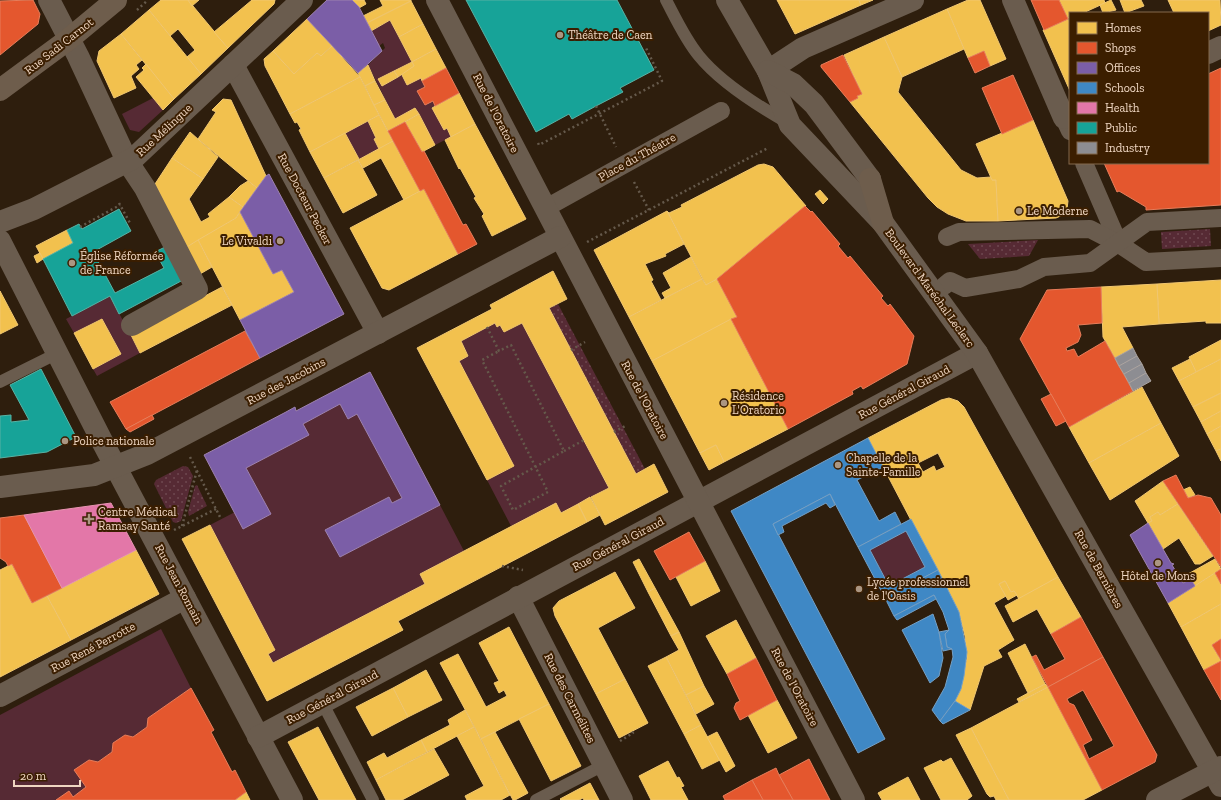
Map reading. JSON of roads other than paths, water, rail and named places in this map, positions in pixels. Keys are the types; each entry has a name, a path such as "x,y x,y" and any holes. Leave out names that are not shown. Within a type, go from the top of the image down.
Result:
{"main road":[{"name":"Rue Sadi Carnot","path":"0,90 69,39 116,0"},
{"name":"Boulevard Maréchal Leclerc","path":"870,179 883,223"}],"street":[{"path":"49,0 127,162 145,188 197,289 132,325"},
{"name":"Rue Mélingue","path":"0,222 34,209 127,162 137,155 302,0"},
{"name":"Rue de l'Oratoire","path":"437,0 854,800"},
{"name":"Boulevard Maréchal Leclerc","path":"727,0 768,71 790,125 883,223 977,353"},
{"path":"768,71 803,48 913,0"},
{"path":"1013,0 1068,122"},
{"path":"1209,53 1221,47"},
{"name":"Rue Docteur Pecker","path":"233,65 378,333"},
{"name":"Boulevard Maréchal Leclerc","path":"768,71 793,84 814,104 870,179"},
{"name":"Place du Théatre","path":"553,204 721,111"},
{"path":"1084,164 1119,244"},
{"name":"Boulevard Maréchal Leclerc","path":"944,286 950,281 965,288 1019,279 1044,267 1090,263 1119,244 1148,222 1221,218"},
{"path":"947,237 960,232 1090,229 1119,244 1146,262 1221,258"},
{"name":"Rue des Jacobins","path":"0,487 94,475 147,454 560,237"},
{"name":"Rue Jean Romain","path":"0,241 185,598 292,800"},
{"name":"Rue Général Giraud","path":"258,737 977,353"},
{"name":"Rue de Bernières","path":"977,353 1218,775"},
{"name":"Rue des Carmélites","path":"518,597 622,800"},
{"name":"Rue René Perrotte","path":"0,696 185,598"},
{"path":"1158,800 1218,775"}],"lane":[{"name":"Boulevard Maréchal Leclerc","path":"666,0 687,40 700,58 722,78 757,105 790,125"},
{"path":"0,382 58,353"},
{"path":"322,702 373,800"},
{"path":"536,800 604,765"}],"place":[{"name":"Théâtre de Caen","path":"560,35"},
{"name":"Le Moderne","path":"1019,211"},
{"name":"Le Vivaldi","path":"280,241"},
{"name":"Église Réformée de France","path":"72,263"},
{"name":"Résidence L'Oratorio","path":"724,403"},
{"name":"Police nationale","path":"65,441"},
{"name":"Chapelle de la Sainte-Famille","path":"838,465"},
{"name":"Centre Médical Ramsay Santé","path":"89,519"},
{"name":"Hôtel de Mons","path":"1158,563"},
{"name":"Lycée professionnel de l'Oasis","path":"859,589"}]}
